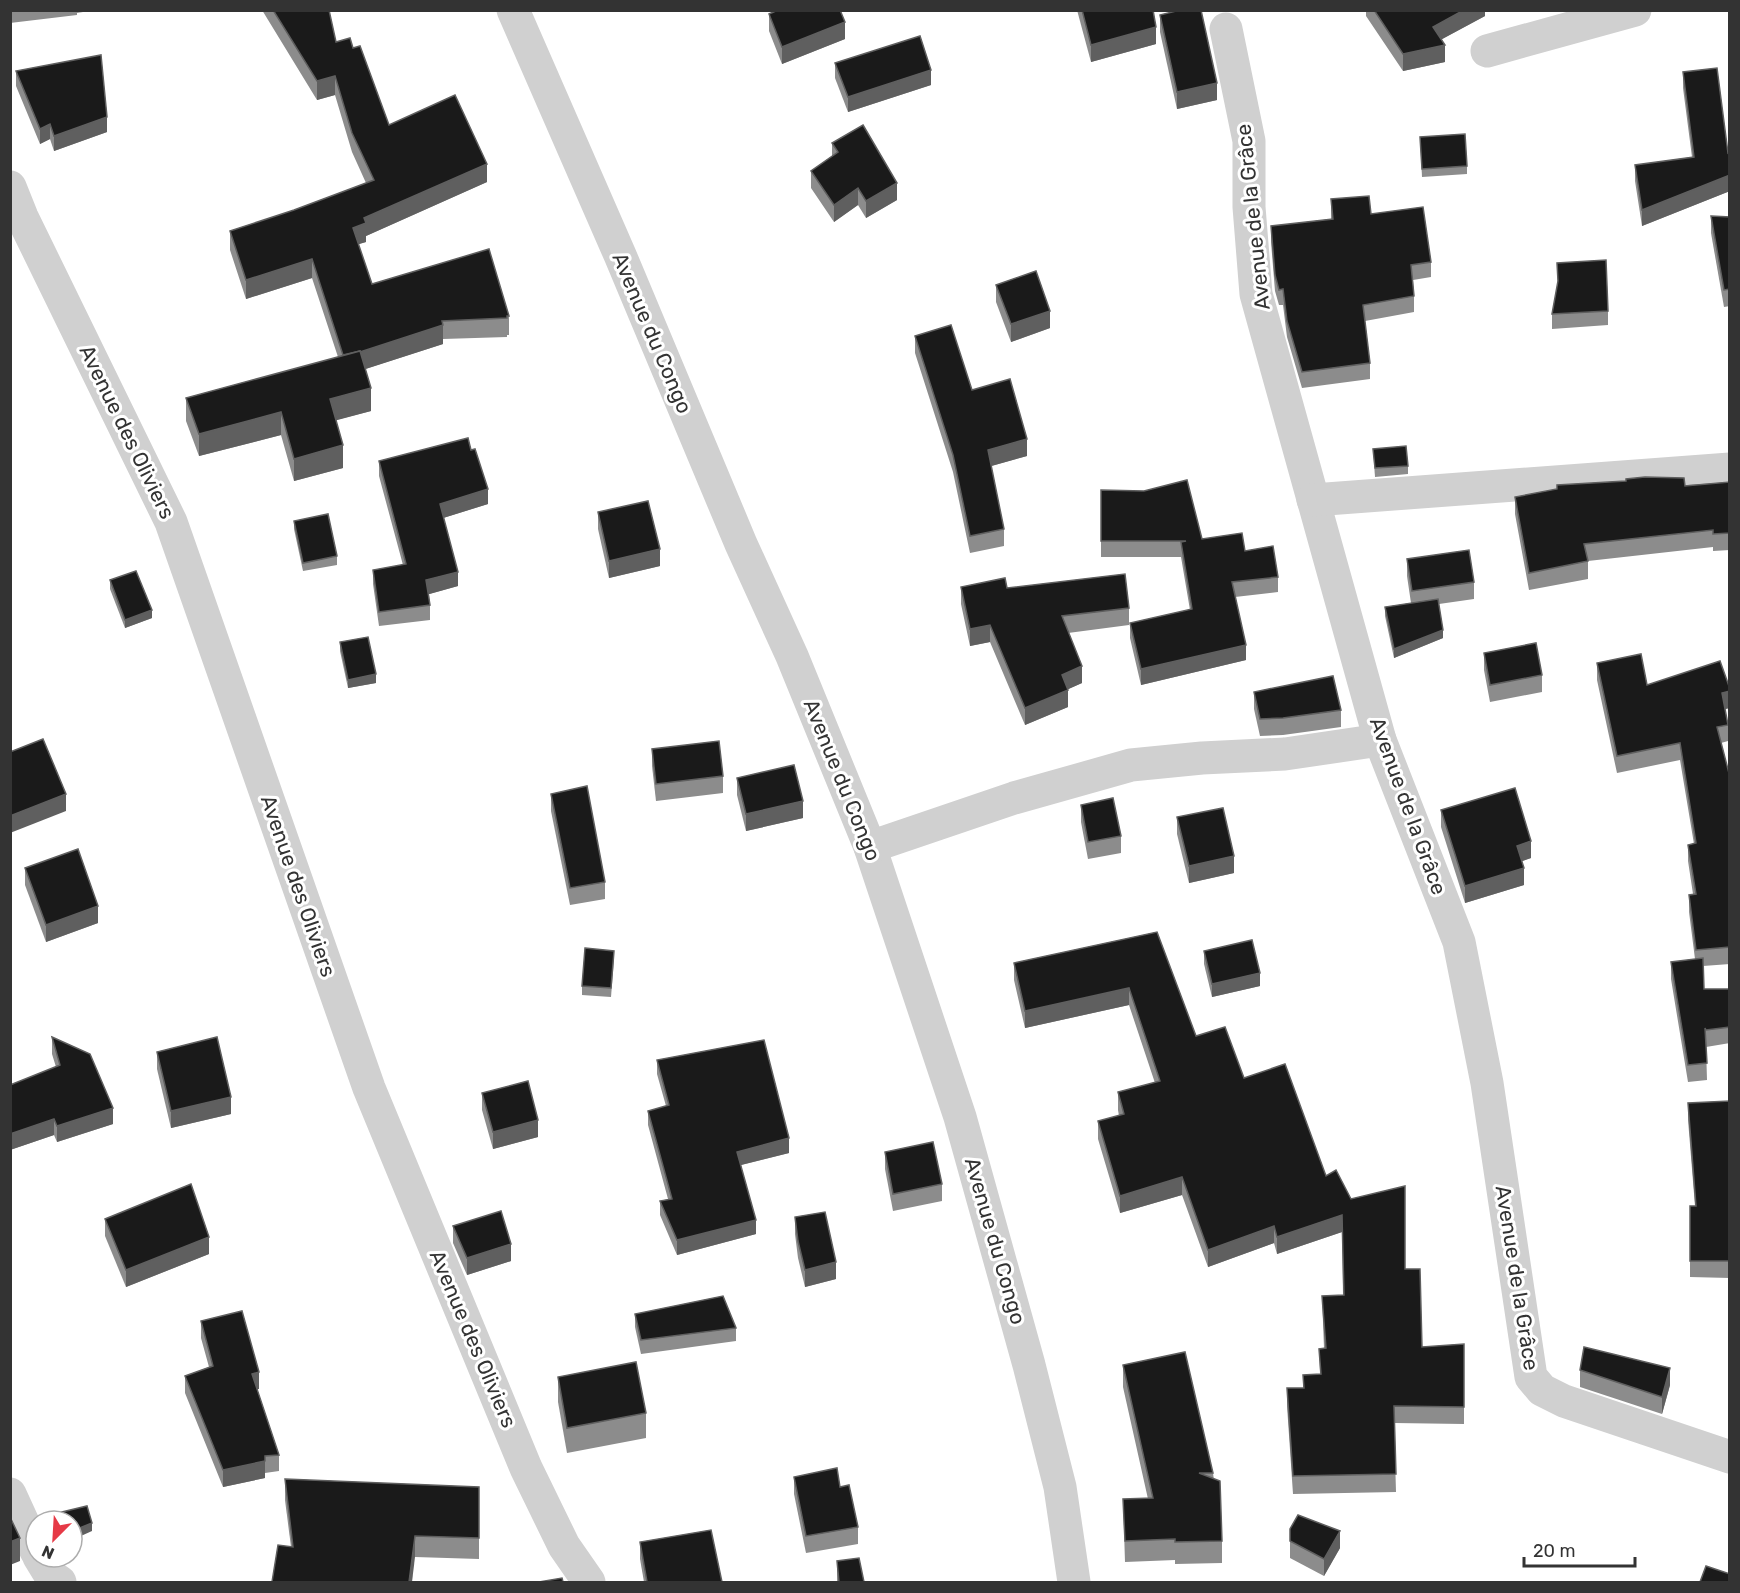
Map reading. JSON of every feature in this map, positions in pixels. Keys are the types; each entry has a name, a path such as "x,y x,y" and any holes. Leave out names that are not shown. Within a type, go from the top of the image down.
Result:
{"street":[{"name":"Avenue du Congo","path":"513,10 620,255 741,544 792,656 870,847 960,1117 1011,1297 1060,1487 1074,1582"},
{"path":"1486,51 1635,10"},
{"name":"Avenue de la Grâce","path":"1226,29 1249,141 1249,207 1256,294 1380,740 1459,942 1487,1083 1531,1377 1542,1390 1564,1401 1730,1457"},
{"name":"Avenue des Oliviers","path":"10,187 22,217 171,522 369,1088 526,1468 564,1546 589,1582"},
{"path":"1313,500 1730,469"},
{"path":"870,847 1014,798 1131,765 1202,758 1285,754 1380,740"},
{"path":"10,1494 24,1525"},
{"path":"46,1569 50,1575 60,1582"}],"building":[{"path":"273,10 329,10 336,42 350,38 353,48 360,46 389,125 455,95 487,164 364,218 366,223 353,228 372,284 489,249 509,316 507,318 442,321 443,325 360,352 343,355 312,259 246,280 230,231 374,180 352,133 335,76 317,81"},
{"path":"778,10 840,10 845,22 782,47 769,14"},
{"path":"1082,10 1153,10 1156,27 1091,45"},
{"path":"1180,10 1201,10 1217,83 1177,92 1160,15"},
{"path":"1374,10 1464,10 1433,27 1445,45 1403,54"},
{"path":"920,36 931,70 848,97 835,63"},
{"path":"101,55 107,117 54,136 50,124 40,129 16,71"},
{"path":"1717,68 1728,153 1730,152 1730,175 1642,210 1635,165 1694,157 1683,72"},
{"path":"863,125 897,183 866,201 858,188 834,205 811,171 838,152 832,143"},
{"path":"1465,134 1467,166 1422,169 1420,137"},
{"path":"1369,196 1371,214 1423,207 1431,262 1411,265 1414,296 1363,305 1370,363 1302,372 1287,321 1283,289 1279,290 1275,275 1271,226 1333,219 1331,199"},
{"path":"1711,216 1730,217 1730,289 1724,290"},
{"path":"1606,260 1608,311 1552,314 1558,281 1557,263"},
{"path":"1036,271 1050,311 1011,324 996,285"},
{"path":"951,325 972,390 1010,379 1027,439 988,450 1004,529 970,536 953,455 915,336"},
{"path":"360,351 371,388 330,399 343,445 294,459 281,412 199,434 186,398"},
{"path":"468,438 471,450 475,449 488,489 440,504 458,572 426,580 430,605 379,612 373,570 406,564 379,461"},
{"path":"1406,446 1408,466 1375,468 1373,449"},
{"path":"1684,478 1685,486 1730,482 1730,533 1713,534 1713,530 1584,544 1588,561 1529,573 1515,497 1557,489 1557,485 1626,481 1626,479"},
{"path":"1187,480 1202,539 1242,533 1245,551 1273,546 1278,577 1232,582 1246,645 1141,669 1130,623 1192,609 1181,542 1186,541 1101,541 1101,490 1144,491"},
{"path":"648,501 660,549 609,561 598,512"},
{"path":"328,514 337,556 303,563 294,521"},
{"path":"1469,550 1474,582 1412,591 1407,559"},
{"path":"136,571 152,610 125,620 110,580"},
{"path":"1125,574 1129,608 1062,616 1082,666 1062,675 1068,690 1025,708 990,625 970,629 961,587 1005,578 1007,588"},
{"path":"1438,599 1443,630 1394,649 1385,607"},
{"path":"368,637 376,674 348,680 340,642"},
{"path":"1536,643 1542,675 1490,685 1484,653"},
{"path":"1641,654 1647,685 1720,661 1730,689 1722,693 1728,725 1717,727 1730,777 1730,947 1696,950 1689,895 1696,894 1688,845 1696,843 1680,743 1617,756 1597,663"},
{"path":"1333,676 1341,710 1260,719 1254,692"},
{"path":"43,739 66,794 10,816 10,752"},
{"path":"719,741 723,776 656,784 652,749"},
{"path":"794,765 803,801 746,814 737,778"},
{"path":"587,786 605,882 570,888 551,794"},
{"path":"1515,788 1531,841 1517,846 1524,868 1465,886 1441,810"},
{"path":"1113,798 1121,836 1088,842 1081,805"},
{"path":"1223,808 1234,856 1189,866 1177,817"},
{"path":"78,849 98,906 46,925 25,868"},
{"path":"1157,932 1196,1036 1225,1027 1244,1078 1285,1064 1326,1176 1336,1170 1351,1199 1405,1186 1405,1269 1420,1269 1422,1347 1464,1344 1464,1407 1394,1406 1396,1474 1293,1476 1287,1388 1304,1388 1303,1375 1321,1374 1319,1349 1326,1348 1322,1296 1344,1295 1342,1215 1277,1237 1274,1226 1208,1250 1182,1177 1120,1196 1098,1121 1124,1114 1118,1092 1160,1081 1129,988 1025,1011 1014,963"},
{"path":"1252,940 1260,973 1212,984 1204,951"},
{"path":"585,948 614,951 611,988 582,986"},
{"path":"1703,958 1704,989 1730,989 1730,1027 1706,1030 1705,1028 1707,1063 1688,1065 1671,962"},
{"path":"52,1037 90,1054 113,1108 57,1126 54,1119 10,1134 10,1085 60,1065"},
{"path":"217,1037 231,1097 171,1111 157,1052"},
{"path":"764,1040 789,1138 737,1152 756,1220 677,1240 660,1201 672,1199 648,1111 669,1105 657,1060"},
{"path":"528,1081 538,1120 493,1132 482,1093"},
{"path":"1730,1101 1730,1261 1690,1261 1690,1206 1696,1206 1688,1103"},
{"path":"933,1142 942,1184 893,1194 885,1152"},
{"path":"191,1184 209,1237 126,1270 105,1219"},
{"path":"501,1211 511,1244 467,1258 453,1226"},
{"path":"825,1212 836,1262 805,1270 795,1217"},
{"path":"723,1296 736,1328 641,1340 635,1314"},
{"path":"242,1311 259,1372 252,1374 279,1455 265,1456 265,1461 223,1470 185,1376 213,1366 201,1321"},
{"path":"1584,1347 1670,1368 1662,1397 1580,1370"},
{"path":"1185,1352 1213,1473 1199,1473 1220,1481 1222,1541 1175,1542 1175,1539 1125,1541 1123,1499 1153,1498 1123,1365"},
{"path":"636,1362 646,1413 567,1428 558,1377"},
{"path":"837,1468 840,1487 849,1485 858,1527 806,1536 794,1477"},
{"path":"285,1479 479,1487 479,1538 415,1536 409,1582 272,1582 278,1545 293,1547"},
{"path":"87,1506 92,1523 84,1526 84,1509 74,1509"},
{"path":"1298,1515 1340,1531 1324,1559 1290,1541 1290,1529"},
{"path":"10,1517 20,1538 10,1542"},
{"path":"711,1530 722,1582 647,1582 640,1542"},
{"path":"859,1558 864,1582 839,1582 837,1561"},
{"path":"1706,1566 1730,1574 1730,1582 1700,1582"},
{"path":"562,1578 563,1582 539,1582"}]}
